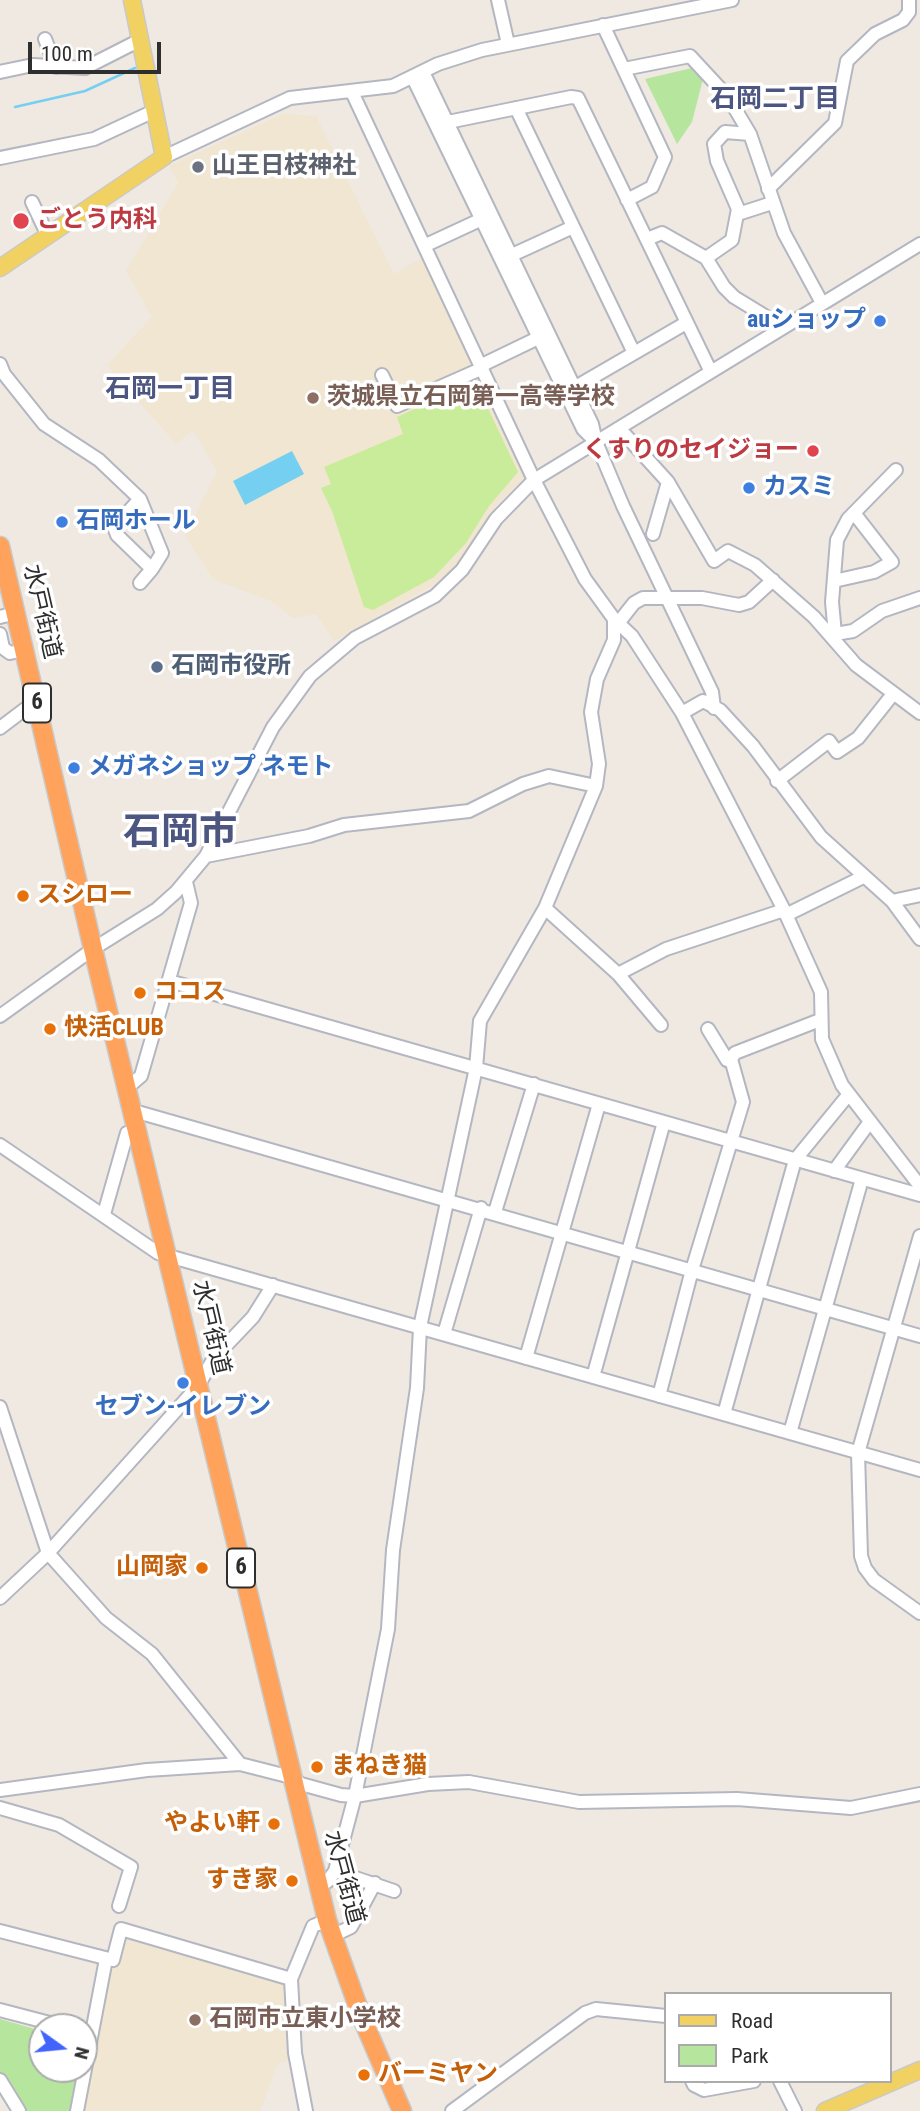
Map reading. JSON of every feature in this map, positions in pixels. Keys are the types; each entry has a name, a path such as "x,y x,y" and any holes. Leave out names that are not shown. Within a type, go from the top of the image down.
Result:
{"highway":[{"name":"水戸街道","path":"0,547 8,615 24,650 318,1887 362,2018 402,2111"}],"main road":[{"path":"0,268 164,156 132,0"},
{"path":"892,2082 920,2070"},
{"path":"825,2111 890,2083"}],"street":[{"path":"498,0 508,44"},
{"path":"164,156 290,99 393,86 449,60 508,44 702,3 732,0"},
{"path":"768,189 835,123 848,61 875,34 903,20 909,12 909,0"},
{"path":"603,26 665,157 652,187 627,200"},
{"path":"45,38 56,66"},
{"path":"0,72 33,65 85,68 140,40"},
{"path":"624,69 690,56 727,97 750,134 784,233 822,303"},
{"path":"418,75 448,122 592,424 596,442 712,692 714,708"},
{"path":"418,75 538,338 583,429 596,442"},
{"path":"352,92 534,480 585,579 682,713 785,912 821,992 822,1038 849,1094 920,1186"},
{"path":"448,122 578,98 710,370"},
{"path":"516,108 634,353"},
{"path":"0,158 94,139 154,111"},
{"path":"706,258 732,240 738,214 717,161 715,144 725,132 750,134"},
{"path":"32,202 48,236"},
{"path":"738,214 772,203"},
{"path":"426,245 482,219"},
{"path":"512,255 573,227"},
{"path":"647,239 662,233 706,258 718,280 734,298 783,327"},
{"path":"0,1016 93,949 157,909 186,883 206,856 273,727 310,676 355,638 435,596 462,570 496,519 534,480 920,244"},
{"path":"574,388 686,323"},
{"path":"382,375 397,406 538,338"},
{"path":"0,364 4,374 44,424 99,460 140,499 162,553 141,583"},
{"path":"620,428 668,482 714,561 728,551 773,580 834,635 856,665 920,713"},
{"path":"834,635 832,602 837,540 854,513 896,470"},
{"path":"653,534 668,482"},
{"path":"140,499 114,527 117,535 152,569"},
{"path":"834,581 874,572 892,562 854,513"},
{"path":"318,1887 328,1881 335,1871 355,1796 388,1629 393,1550 418,1388 419,1327 476,1068 480,1021 545,908 596,786 599,764 590,712 597,679 614,640 616,621 643,598 702,598 739,606 749,602 773,580"},
{"path":"834,635 853,631 882,611 920,598"},
{"path":"0,634 3,648 10,653 24,650"},
{"path":"777,781 829,741 837,752 858,737 893,694"},
{"path":"682,713 703,701 732,722 821,837 892,901 920,939"},
{"path":"0,729 26,709 37,705"},
{"path":"206,856 309,836 344,825 469,811 523,784 549,776 596,786"},
{"path":"618,974 666,949 785,912 863,877"},
{"path":"128,1087 141,1076 169,981 191,903 186,883"},
{"path":"892,901 920,895"},
{"path":"545,908 618,974 661,1025"},
{"path":"169,981 920,1195"},
{"path":"659,1396 692,1270 733,1143 743,1102 731,1059 735,1053 820,1020"},
{"path":"708,1029 727,1060 731,1059"},
{"path":"495,1212 534,1084"},
{"path":"724,1414 795,1160 849,1094"},
{"path":"526,1358 560,1232 599,1104"},
{"path":"134,1111 448,1198 920,1336"},
{"path":"593,1377 664,1122"},
{"path":"834,1171 869,1123"},
{"path":"104,1214 127,1133 139,1132"},
{"path":"0,1145 104,1214 145,1246 168,1255 920,1470"},
{"path":"790,1433 862,1179"},
{"path":"444,1334 481,1208"},
{"path":"920,1236 858,1453 862,1556 865,1568 874,1580 920,1613"},
{"path":"0,1598 48,1553 198,1386 214,1359 253,1317 272,1285"},
{"path":"1,1415 48,1553 106,1618 152,1654 240,1764"},
{"path":"0,1790 147,1770 240,1764 291,1777 301,1784 341,1796 428,1784 469,1782 579,1802 737,1799 850,1808 920,1794"},
{"path":"0,1808 59,1825 131,1867 119,1906"},
{"path":"335,1871 394,1891"},
{"path":"306,2111 295,2053 291,1979 313,1926 351,1927 375,1883"},
{"path":"0,1931 113,1960 121,1929 291,1979"},
{"path":"93,2013 106,1959"},
{"path":"452,2111 585,2012 596,2009 664,2016"},
{"path":"0,2010 28,2017"},
{"path":"0,2080 19,2111"},
{"path":"77,2111 81,2083"},
{"path":"693,2083 704,2090 743,2083"},
{"path":"781,2083 795,2111"}],"shaded area":[{"name":"茨城県立石岡第一高等学校","path":"283,114 316,116 394,274 424,257 527,476 498,504 461,559 442,580 334,641 316,614 293,618 271,601 213,579 185,536 217,471 193,430 176,444 107,365 152,317 126,271 178,183 169,166"},
{"name":"石岡市立東小学校","path":"124,1934 289,1980 290,2060 278,2063 260,2111 81,2111 87,2083 98,2083 98,2026 110,1966 115,1966"}],"green space":[{"path":"692,68 703,79 692,122 677,144 645,79"},
{"path":"475,381 518,472 489,506 466,543 434,577 373,610 364,607 332,511 321,488 331,484 324,467 403,434 397,417"},
{"path":"0,2019 28,2027 28,2083 76,2083 72,2111 24,2111 0,2076"}],"water":[{"path":"292,451 304,474 245,505 233,481"}],"waterway":[{"path":"15,107 85,91 135,68"}],"place":[{"name":"山王日枝神社","path":"198,167"},
{"name":"ごとう内科","path":"21,221"},
{"name":"auショップ","path":"880,321"},
{"name":"茨城県立石岡第一高等学校","path":"313,398"},
{"name":"くすりのセイジョー","path":"813,451"},
{"name":"カスミ","path":"749,488"},
{"name":"石岡ホール","path":"62,522"},
{"name":"石岡市役所","path":"157,667"},
{"name":"メガネショップ ネモト","path":"74,768"},
{"name":"スシロー","path":"23,896"},
{"name":"ココス","path":"140,993"},
{"name":"快活CLUB","path":"50,1029"},
{"name":"セブン-イレブン","path":"183,1383"},
{"name":"山岡家","path":"202,1568"},
{"name":"まねき猫","path":"317,1767"},
{"name":"やよい軒","path":"274,1824"},
{"name":"すき家","path":"292,1881"},
{"name":"石岡市立東小学校","path":"195,2020"},
{"name":"バーミヤン","path":"364,2075"}],"district":[{"name":"石岡二丁目","path":"775,100"},
{"name":"石岡一丁目","path":"170,390"},
{"name":"石岡市","path":"180,834"}]}
